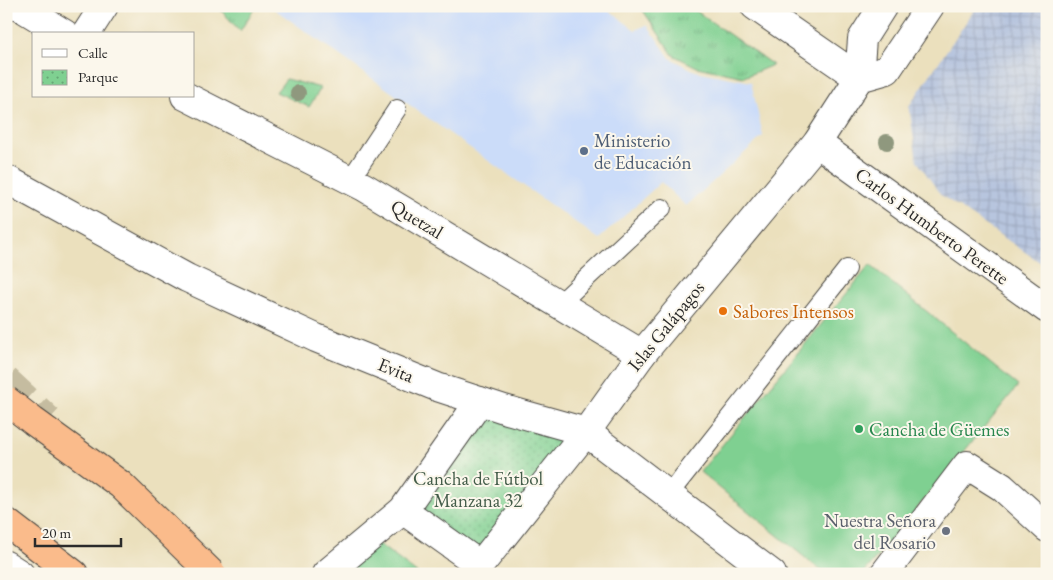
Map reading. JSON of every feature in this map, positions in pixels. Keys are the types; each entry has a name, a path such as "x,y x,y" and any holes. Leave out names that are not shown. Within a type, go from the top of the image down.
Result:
{"highway":[{"path":"6,400 33,422 121,485 212,574"},
{"path":"6,522 74,574"}],"street":[{"path":"19,6 63,32"},
{"path":"87,32 104,6"},
{"path":"755,6 859,78 887,70 930,6"},
{"name":"Islas Galápagos","path":"477,569 586,432 642,354 817,142 859,78 862,39 883,6"},
{"name":"Quetzal","path":"190,98 372,192 642,354"},
{"name":"Carlos Humberto Perette","path":"817,142 1047,309"},
{"name":"Evita","path":"6,180 187,278 316,338 437,387 504,409 586,432 772,574"},
{"path":"326,574 403,510 480,401"},
{"path":"884,574 967,465 1002,487 1047,528"},
{"path":"403,510 477,569"},
{"path":"6,565 20,574"}],"lane":[{"path":"350,180 397,109"},
{"path":"559,304 662,208"},
{"path":"669,494 846,269"}],"shaded area":[{"name":"Ministerio de Educación","path":"270,6 603,6 635,30 647,25 670,58 695,71 751,82 763,136 686,206 661,182 599,239"},
{"path":"977,6 1047,6 1047,267 941,195 917,161 909,106"}],"green space":[{"path":"217,6 256,6 240,31"},
{"path":"640,6 689,6 773,65 744,77 697,67 673,55"},
{"path":"286,79 321,88 309,107 276,92"},
{"name":"Cancha de Güemes","path":"870,265 1018,386 863,574 825,574 700,472"},
{"name":"Cancha de Fútbol Manzana 32","path":"482,408 577,437 478,556 410,509"},
{"path":"372,539 418,574 345,574"}],"tunnel":[{"path":"6,380 49,420"}],"place":[{"name":"Ministerio de Educación","path":"584,151"},
{"name":"Sabores Intensos","path":"723,311"},
{"name":"Cancha de Güemes","path":"859,429"},
{"name":"Nuestra Señora del Rosario","path":"946,531"}]}
